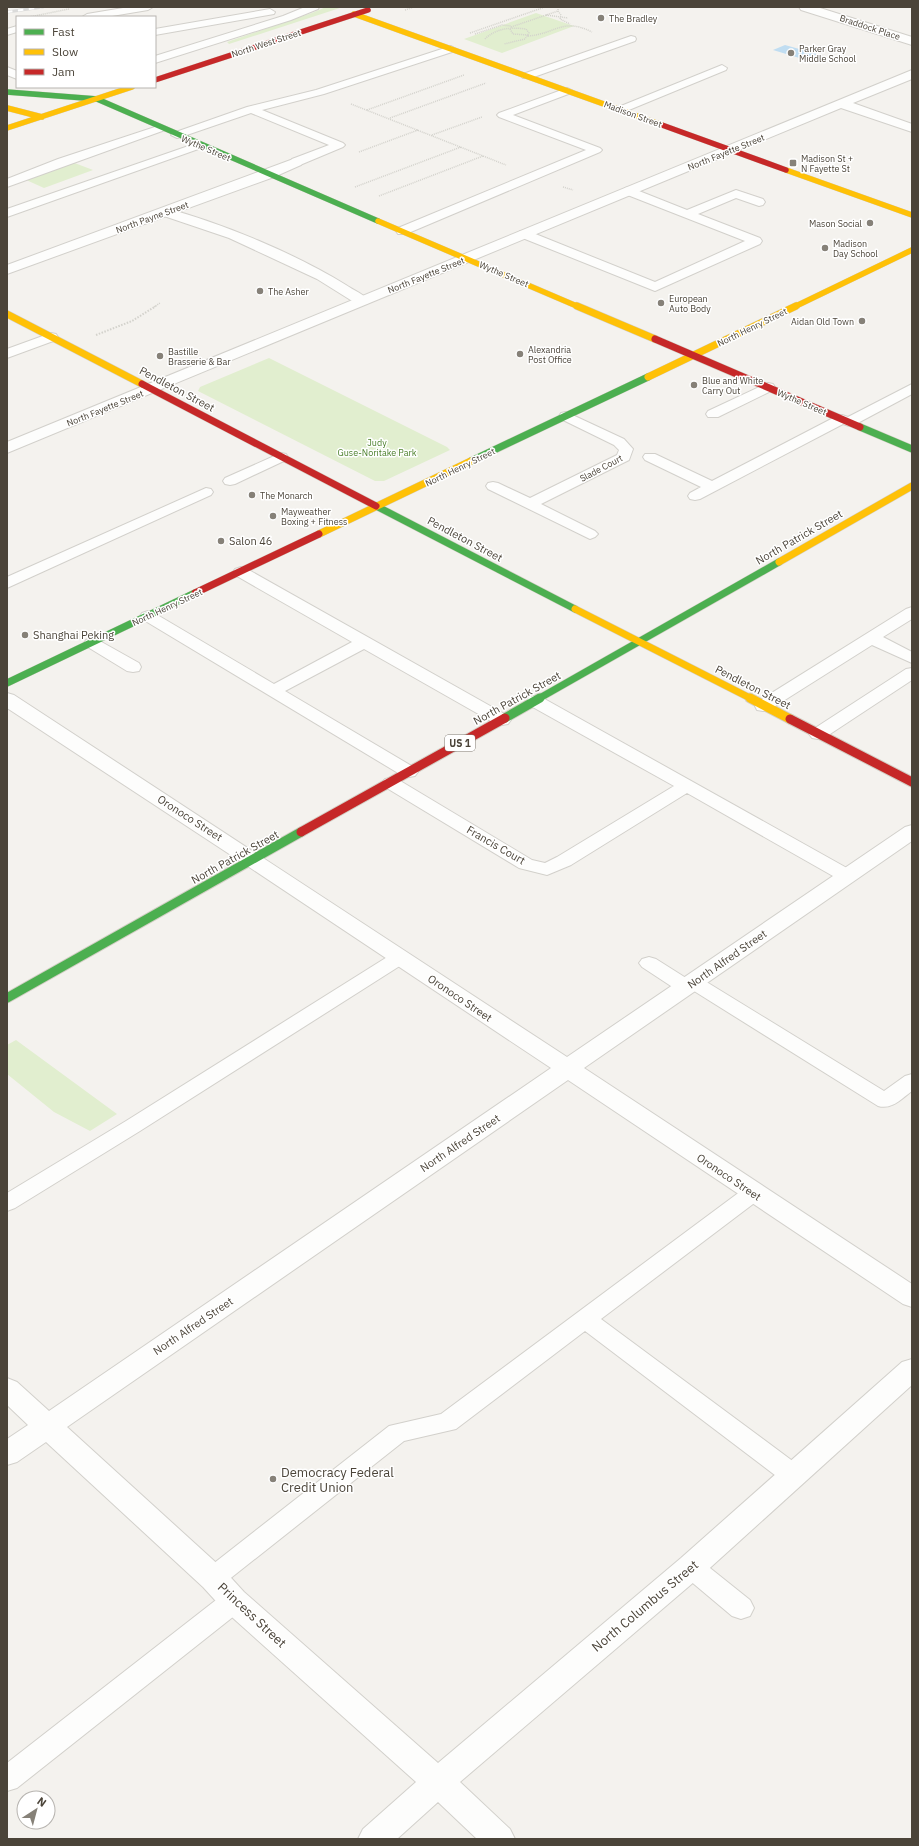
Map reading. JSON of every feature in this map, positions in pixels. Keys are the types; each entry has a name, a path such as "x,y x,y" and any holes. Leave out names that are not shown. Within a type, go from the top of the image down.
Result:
{"main road":[{"name":"North West Street","path":"156,80 377,7"},
{"name":"Madison Street","path":"354,14 912,215"},
{"path":"7,128 129,88"},
{"path":"7,92 97,99"},
{"path":"7,96 20,101 42,117"},
{"name":"Wythe Street","path":"97,99 200,145 912,449"},
{"path":"7,108 42,117"},
{"name":"North Henry Street","path":"7,683 378,507 912,250"},
{"name":"Pendleton Street","path":"7,314 912,782"},
{"name":"North Patrick Street","path":"7,998 391,783 912,486"}],"street":[{"name":"Braddock Place","path":"805,7 912,41"},
{"name":"North Fayette Street","path":"7,448 912,74"},
{"path":"842,104 912,128"},
{"name":"North Payne Street","path":"7,270 269,174 296,162"},
{"name":"Oronoco Street","path":"7,699 254,860 399,958 912,1297"},
{"name":"North Alfred Street","path":"7,1454 912,831"},
{"name":"North Columbus Street","path":"374,1839 438,1782 690,1567 912,1369"},
{"name":"Princess Street","path":"7,1389 213,1578 234,1601 438,1782 499,1839"}],"lane":[{"path":"93,16 148,7"},
{"path":"223,10 251,7"},
{"path":"156,60 314,7"},
{"path":"156,32 260,15 280,9"},
{"path":"199,25 222,32 223,38"},
{"path":"528,76 630,39"},
{"path":"177,135 251,109 320,92 450,49"},
{"path":"620,110 722,68"},
{"path":"7,70 16,75"},
{"path":"503,115 567,91"},
{"path":"251,109 339,146"},
{"path":"402,231 596,150 503,115"},
{"path":"7,183 50,168 62,162 161,128"},
{"path":"7,213 200,145"},
{"path":"296,162 339,146"},
{"path":"524,234 655,287 756,241 629,192"},
{"path":"687,214 736,194 759,202"},
{"path":"165,212 232,235 268,251 322,276 362,301"},
{"path":"7,354 51,337"},
{"path":"713,414 768,387"},
{"path":"695,496 845,420 912,388"},
{"name":"Slade Court","path":"530,504 624,457 626,453 626,448 619,442 566,416"},
{"path":"230,481 281,457"},
{"path":"650,458 713,487"},
{"path":"493,486 590,534"},
{"path":"7,583 206,492"},
{"path":"241,572 502,720"},
{"path":"763,706 912,612"},
{"path":"148,616 409,772"},
{"path":"871,638 912,658"},
{"path":"273,691 364,642"},
{"path":"92,643 133,667"},
{"path":"818,734 912,673"},
{"path":"535,701 847,876"},
{"name":"Francis Court","path":"391,783 526,864 547,868 564,861 685,786"},
{"path":"7,1203 133,1126 399,958"},
{"path":"649,963 690,984 885,1101 912,1081"},
{"path":"213,1578 397,1433 448,1422 753,1193"},
{"path":"584,1319 794,1475"},
{"path":"690,1567 741,1608"},
{"path":"7,1779 234,1601"}],"path":[{"path":"437,44 545,7"},
{"path":"558,7 560,19 571,25 597,33"},
{"path":"32,16 40,13 73,8"},
{"path":"486,42 484,40 491,34 558,11"},
{"path":"546,15 568,18"},
{"path":"510,29 514,34 528,36 545,34 556,27 571,25"},
{"path":"507,29 526,29 530,33 528,36"},
{"path":"500,45 520,41 528,36"},
{"path":"367,110 494,65"},
{"path":"389,119 516,72"},
{"path":"320,92 533,176 604,202"},
{"path":"431,135 488,114 503,115"},
{"path":"339,146 359,152 418,130"},
{"path":"325,198 462,147"},
{"path":"349,208 483,156"},
{"path":"96,335 132,321 160,303"}],"green space":[{"path":"326,7 343,7 229,44 227,42 312,13"},
{"path":"536,13 574,26 502,53 464,39"},
{"path":"72,162 93,170 44,188 24,179"},
{"name":"Judy Guse-Noritake Park","path":"269,358 447,447 450,450 384,481 375,481 198,391 200,387"},
{"path":"16,1040 117,1114 90,1131 54,1112 7,1074 7,1045"}],"water":[{"path":"785,45 817,54 806,60 773,50"}],"railway":[{"path":"7,12 43,7"}],"traffic: fast":[{"path":"7,92 97,99 378,221"},
{"path":"471,461 648,377"},
{"path":"860,427 912,449"},
{"path":"376,506 575,609"},
{"path":"505,718 779,562"},
{"path":"7,683 195,593"},
{"path":"7,998 301,832"}],"traffic: slow":[{"path":"354,14 662,125"},
{"path":"7,128 129,88"},
{"path":"7,108 42,117"},
{"path":"786,170 912,215"},
{"path":"378,221 655,339"},
{"path":"648,377 912,250"},
{"path":"7,314 142,384"},
{"path":"319,534 471,461"},
{"path":"779,562 912,486"},
{"path":"575,609 790,719"}],"traffic: jam":[{"path":"156,80 368,10"},
{"path":"662,125 786,170"},
{"path":"655,339 860,427"},
{"path":"142,384 376,506"},
{"path":"195,593 319,534"},
{"path":"301,832 505,718"},
{"path":"790,719 912,782"}],"place":[{"name":"The Bradley","path":"601,18"},
{"name":"Parker Gray Middle School","path":"791,53"},
{"name":"Madison St + N Fayette St","path":"793,163"},
{"name":"Mason Social","path":"870,223"},
{"name":"Madison Day School","path":"825,248"},
{"name":"The Asher","path":"260,291"},
{"name":"European Auto Body","path":"661,303"},
{"name":"Aidan Old Town","path":"862,321"},
{"name":"Alexandria Post Office","path":"520,354"},
{"name":"Bastille Brasserie & Bar","path":"160,356"},
{"name":"Blue and White Carry Out","path":"694,385"},
{"name":"The Monarch","path":"252,495"},
{"name":"Mayweather Boxing + Fitness","path":"273,516"},
{"name":"Salon 46","path":"221,541"},
{"name":"Shanghai Peking","path":"25,635"},
{"name":"Democracy Federal Credit Union","path":"273,1479"}]}
